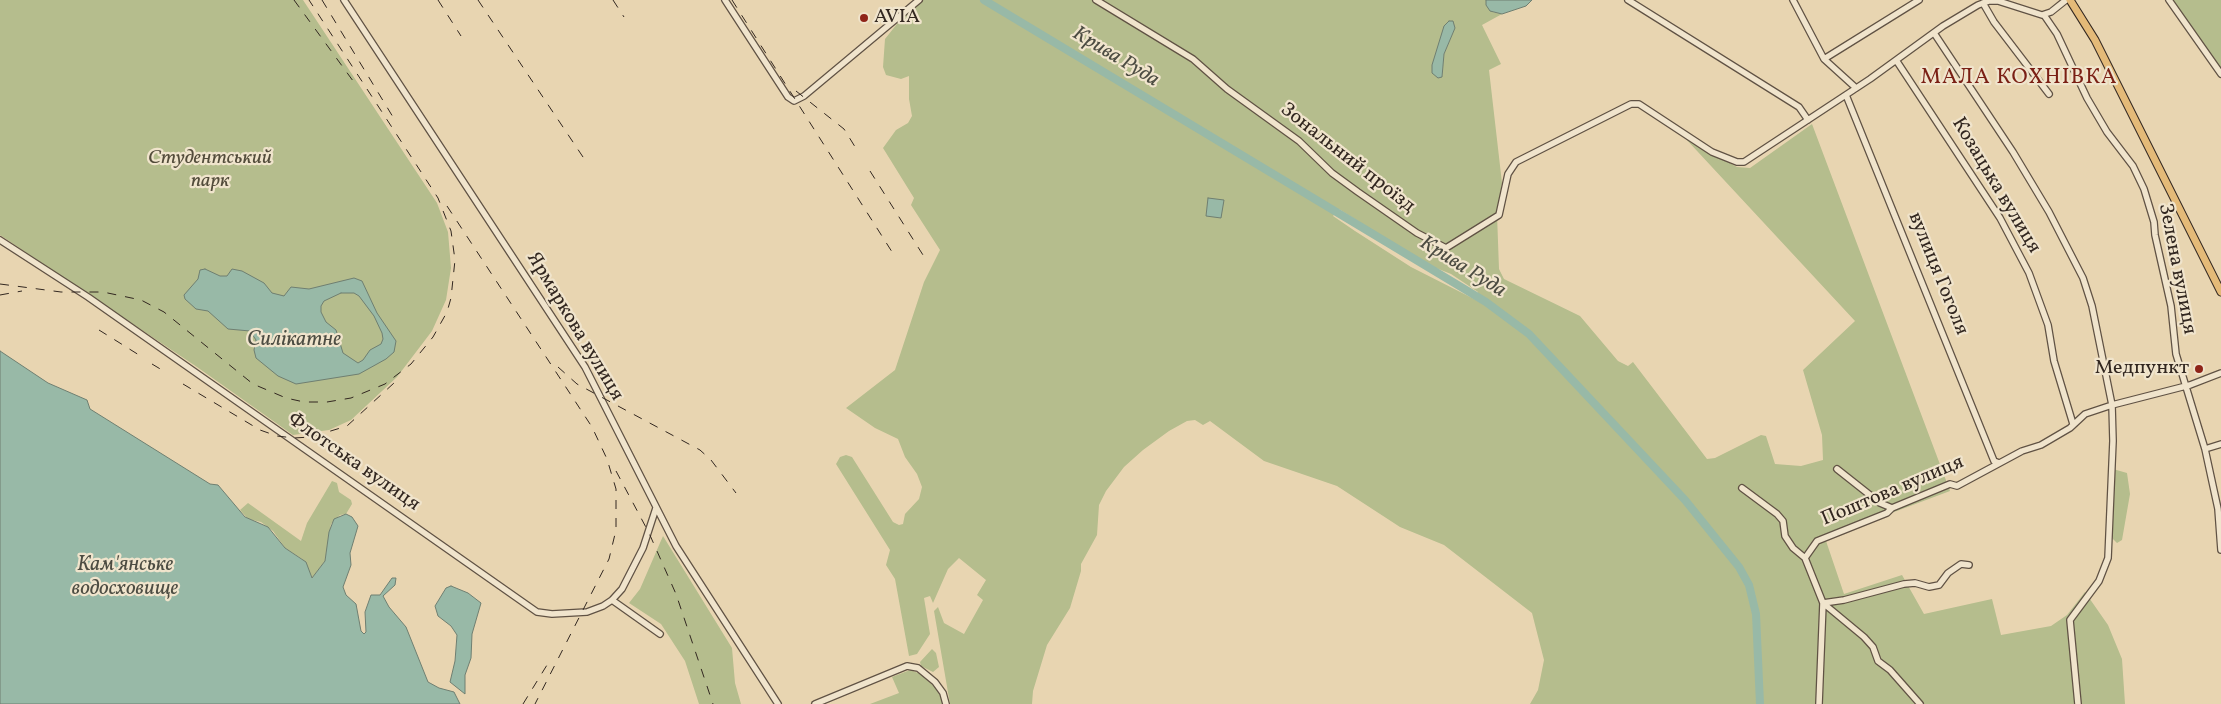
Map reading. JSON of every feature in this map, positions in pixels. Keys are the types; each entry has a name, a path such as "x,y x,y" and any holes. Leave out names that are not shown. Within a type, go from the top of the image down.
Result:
{"main road":[{"path":"2070,0 2095,40 2221,292"}],"street":[{"name":"Ярмаркова вулиця","path":"344,0 585,367 676,546 778,704"},
{"path":"725,0 788,98 794,101 804,96 919,0"},
{"name":"Зональний проїзд","path":"1096,0 1193,59 1227,89 1299,142 1332,173 1417,233 1443,247 1452,246 1499,215 1508,174 1516,162 1635,102 1712,152 1740,162 1751,158 1808,120"},
{"path":"1628,0 1799,107 1808,120 1934,33 1983,3 1997,1 2027,12 2044,15 2066,0"},
{"path":"1793,0 1824,59 1856,88"},
{"path":"1824,59 1919,0"},
{"path":"2169,0 2221,74"},
{"path":"1983,3 1994,22 2049,94"},
{"name":"Зелена вулиця","path":"2044,15 2057,34 2075,77 2098,119 2127,156 2140,180 2154,222 2155,235 2173,318 2174,342 2184,386 2205,449 2218,509 2221,550"},
{"path":"1934,33 2022,166 2049,212 2083,278 2092,306 2112,405 2113,441 2108,558 2100,580 2070,620 2078,704"},
{"name":"Козацька вулиця","path":"1896,60 2000,218 2034,285 2048,325 2054,361 2073,424"},
{"name":"вулиця Гоголя","path":"1846,95 1994,461 2000,463"},
{"name":"Флотська вулиця","path":"0,240 88,297 532,609 544,614 587,612 612,600 622,589 643,548 656,508"},
{"name":"Поштова вулиця","path":"1805,558 1817,542 1950,484 1957,486 2022,451 2041,445 2073,424 2084,414 2184,386 2221,373"},
{"path":"2205,449 2221,444"},
{"path":"1837,469 1880,504 1892,508"},
{"path":"1742,488 1777,514 1783,521 1785,536 1793,548 1805,558 1823,604 1819,704"},
{"path":"1823,604 1904,584 1915,584 1929,588 1939,585 1948,573 1961,564 1969,565"},
{"path":"612,600 660,634"},
{"path":"1823,604 1864,636 1873,647 1878,662 1890,670 1920,704"},
{"path":"815,704 907,666 918,668 936,682 943,693 946,704"}],"green space":[{"name":"Студентський парк","path":"0,0 303,0 437,203 448,232 451,268 446,300 432,331 397,377 351,420 329,430 293,435 197,367 0,235"},
{"path":"916,0 1486,0 1486,5 1493,12 1502,14 1482,25 1501,64 1489,70 1502,183 1497,214 1499,269 1504,279 1580,316 1618,361 1628,366 1633,362 1707,459 1715,458 1761,435 1766,436 1775,464 1801,466 1823,460 1822,435 1803,370 1855,321 1685,138 1737,167 1750,168 1812,124 1950,491 1825,538 1844,594 1902,575 1924,614 1992,599 2001,635 2051,626 2067,615 2085,592 2108,625 2122,659 2125,704 1530,704 1538,690 1544,660 1532,613 1444,545 1400,527 1337,486 1264,461 1210,421 1203,425 1195,420 1187,421 1169,431 1143,450 1124,467 1106,491 1099,505 1097,535 1081,564 1081,571 1070,608 1047,645 1033,691 1032,704 950,704 934,611 938,607 944,623 964,634 983,600 977,595 986,580 959,558 948,569 933,603 930,596 924,598 930,634 917,654 909,656 895,579 886,565 890,550 836,464 840,457 846,455 852,457 893,522 899,525 903,524 905,514 919,499 922,487 917,474 905,457 898,439 875,428 846,408 895,370 924,282 940,250 911,205 914,198 883,148 896,130 908,123 912,116 909,99 909,76 901,79 886,75 883,67 885,39","holes":["1455,28 1444,54 1442,77 1432,65","1339,209 1426,264 1451,274 1478,292 1478,301 1411,267 1355,231 1333,216"]},
{"path":"2171,0 2221,0 2221,71"},
{"path":"2113,469 2127,473 2130,494 2122,540 2117,543 2112,538"},
{"path":"332,481 337,483 339,492 351,500 352,504 346,514 340,515 331,524 325,561 312,578 302,559 285,548 273,531 261,522 248,519 240,510 248,503 301,541 307,523"},
{"path":"663,536 732,648 735,683 741,704 699,704 685,661 661,624 629,603 640,589"},
{"path":"932,649 936,653 939,667 933,672 921,666 920,662"},
{"path":"910,670 921,674 939,691 943,704 870,704 899,693 892,677"}],"water":[{"path":"1486,0 1532,0 1526,6 1502,14 1490,11 1486,5"},
{"path":"1449,21 1453,21 1455,28 1444,54 1442,77 1438,78 1432,73 1432,65 1444,26"},
{"path":"1208,198 1224,200 1221,218 1206,216"},
{"name":"Силікатне","path":"205,269 220,276 227,276 232,269 242,271 264,283 272,293 284,296 291,287 309,289 354,278 362,281 377,313 396,341 394,352 386,359 359,374 296,384 278,376 256,358 254,350 256,340 250,331 228,329 208,311 196,309 185,299 184,295 198,279 200,270","holes":["341,293 354,293 359,296 374,316 383,339 381,344 370,350 363,360 358,363 343,353 336,330 326,322 321,312 321,306 324,301"]},
{"name":"Кам'янське водосховище","path":"0,351 48,383 87,400 90,409 210,484 218,485 245,517 268,527 285,548 306,562 312,578 325,561 329,532 334,519 346,514 352,517 358,526 350,553 351,565 343,587 346,595 356,604 361,631 364,634 366,632 365,612 371,595 380,595 392,578 396,578 395,585 383,596 389,607 406,627 428,682 439,688 454,692 460,704 0,704"},
{"path":"451,586 468,593 481,603 472,634 471,658 465,675 465,694 450,682 455,661 457,635 451,626 438,616 435,606 446,588"}],"waterway":[{"name":"Крива Руда","path":"984,0 1486,302 1529,334 1685,500 1739,567 1749,585 1756,614 1760,704"}],"railway":[{"path":"294,0 356,85"},
{"path":"0,284 61,292 103,292 141,300 164,312 253,384 286,398 304,402 327,402 351,398 385,384 411,364 433,337 447,312 451,298 455,260 451,231 438,198 309,0"},
{"path":"322,0 396,122"},
{"path":"438,0 461,36"},
{"path":"478,0 585,160"},
{"path":"613,0 624,17"},
{"path":"732,0 894,255"},
{"path":"796,91 844,129 857,150"},
{"path":"870,171 923,255"},
{"path":"447,206 592,427 607,459 616,489 616,530 609,559 535,704"},
{"path":"0,295 22,291"},
{"path":"99,330 139,355"},
{"path":"152,364 167,373"},
{"path":"558,367 577,384 700,450 711,460 736,493"},
{"path":"183,384 260,430 277,436 294,438 311,437 347,426 394,383"},
{"path":"616,471 649,533 676,594 713,704"},
{"path":"523,704 547,665"}],"place":[{"name":"AVIA","path":"864,18"},
{"name":"Медпункт","path":"2199,369"}],"district":[{"name":"МАЛА КОХНІВКА","path":"2019,79"}]}
